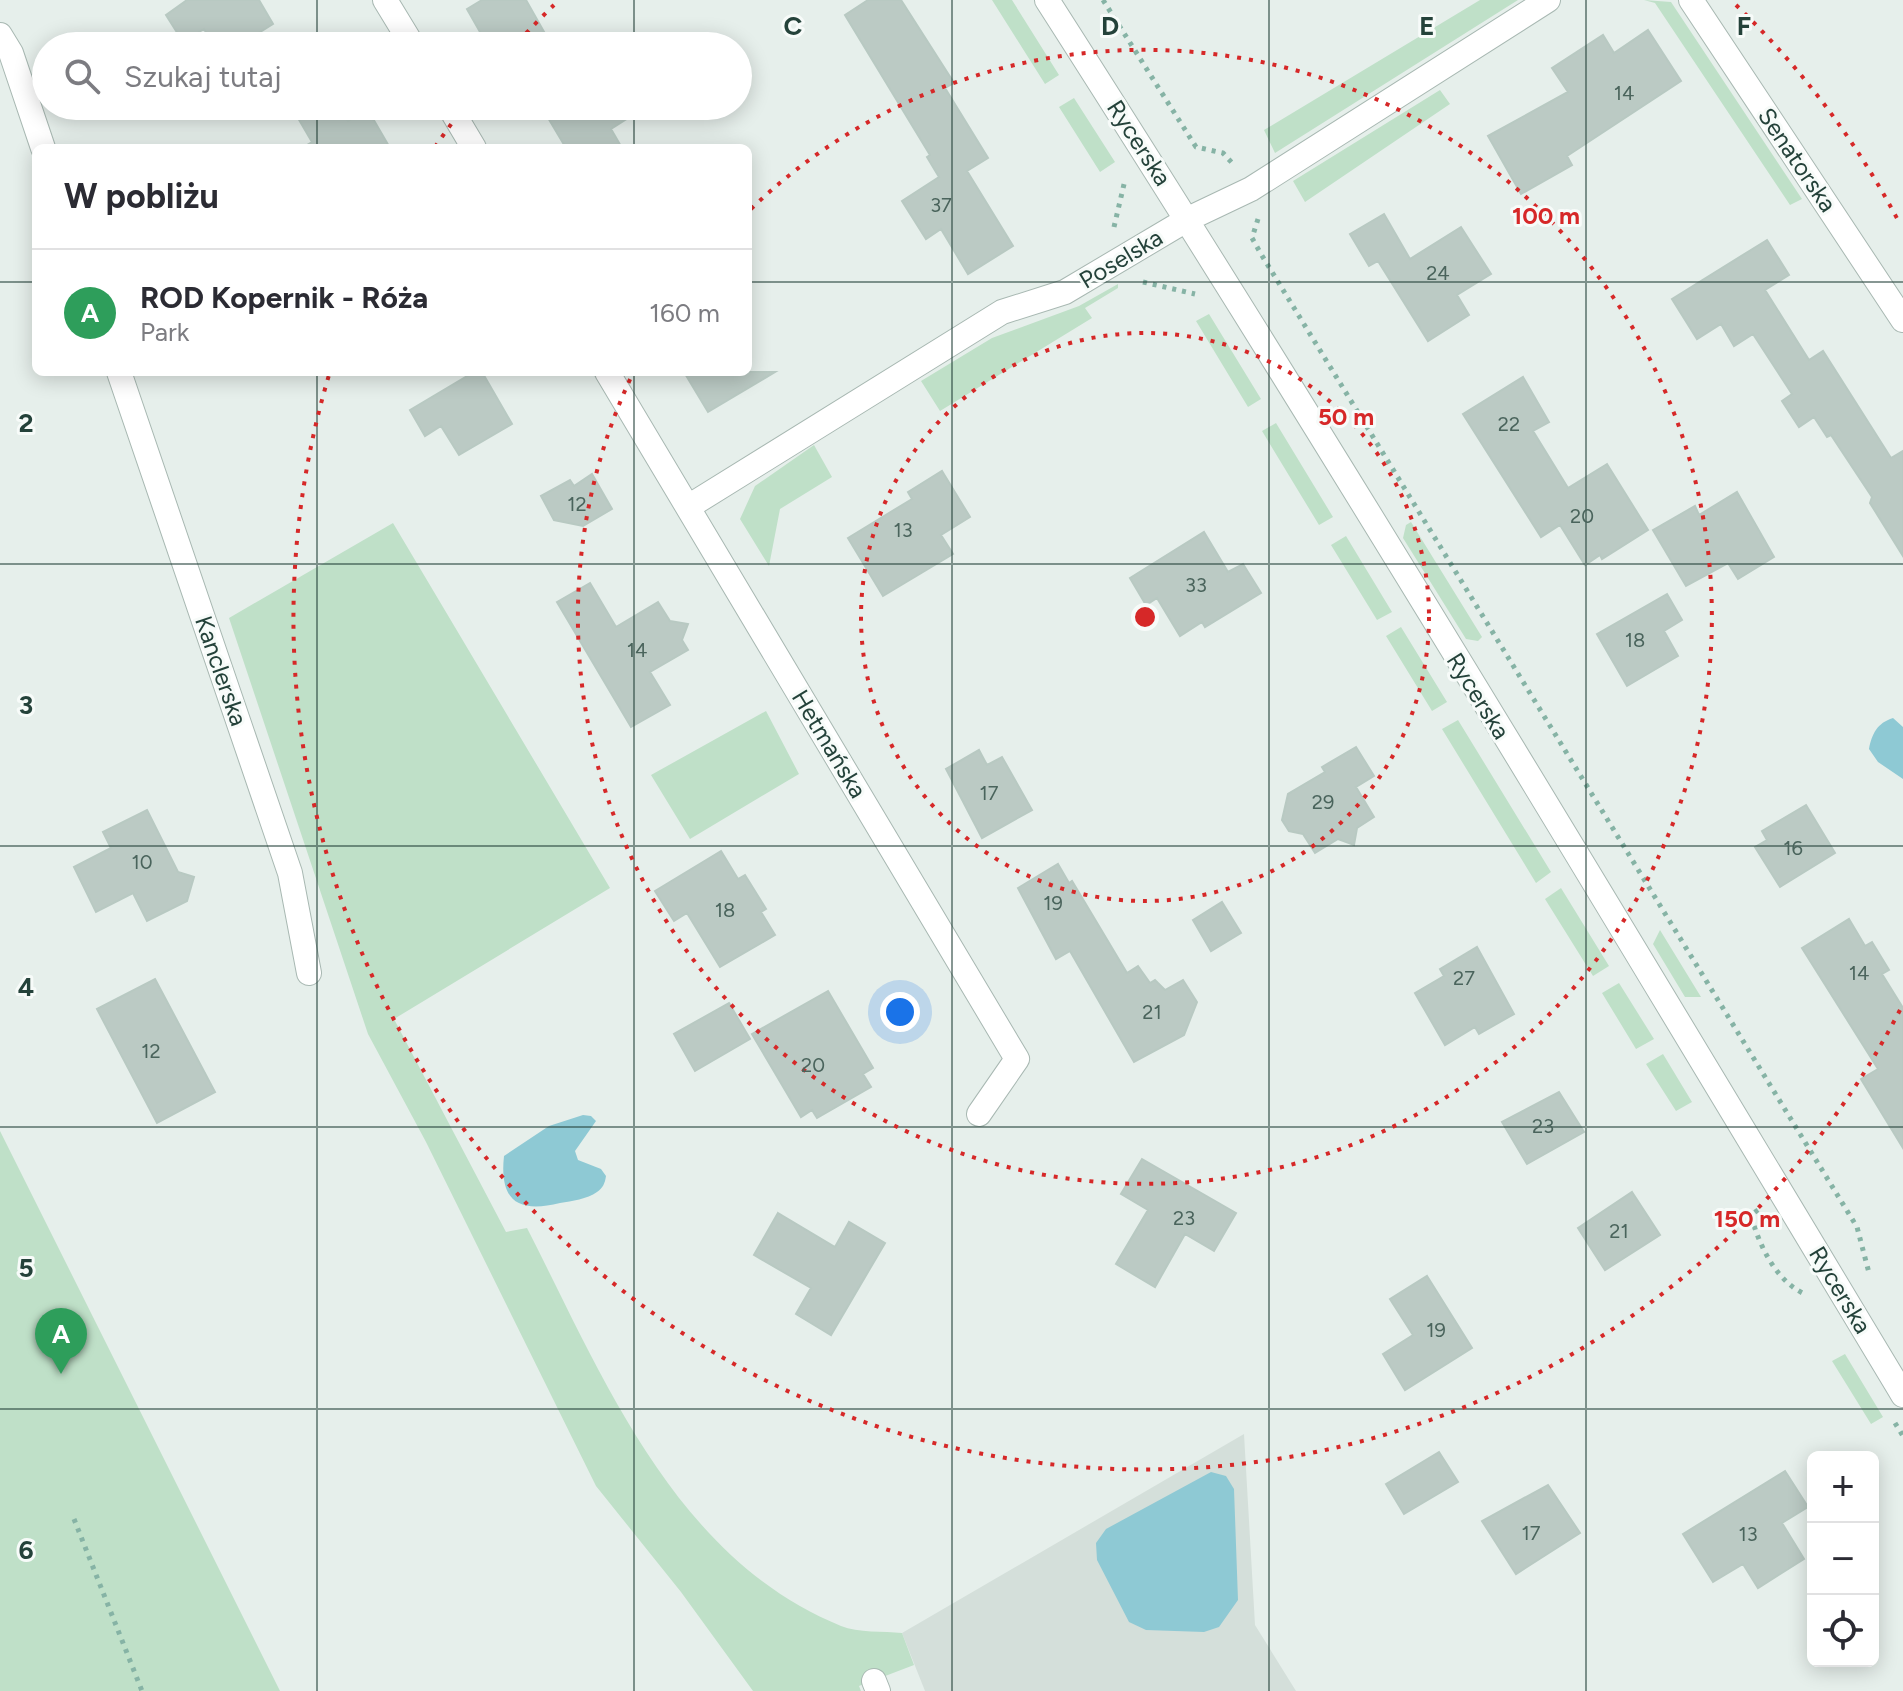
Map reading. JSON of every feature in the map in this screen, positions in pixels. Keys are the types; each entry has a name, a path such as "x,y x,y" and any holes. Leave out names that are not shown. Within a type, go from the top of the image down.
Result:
{"street":[{"path":"385,0 404,32"},
{"name":"Rycerska","path":"1047,0 1188,219 1785,1194 1903,1395"},
{"name":"Poselska","path":"688,507 1002,312 1065,292 1188,219 1251,189 1548,0"},
{"name":"Senatorska","path":"1691,0 1903,320"},
{"path":"0,35 11,53 32,115"},
{"path":"34,120 42,144"},
{"path":"457,120 472,144"},
{"name":"Kanclerska","path":"120,376 290,873 309,973"},
{"name":"Hetmańska","path":"609,376 1017,1059 979,1114"}],"path":[{"path":"1103,0 1196,147 1223,153 1251,189 1261,213 1252,238 1261,254 1857,1227 1867,1270 1875,1281"},
{"path":"74,1519 142,1691"}],"shaded area":[{"path":"1244,1434 1255,1625 1296,1691 925,1691 902,1633"}],"green space":[{"path":"992,0 1012,0 1059,75 1045,84"},
{"path":"1480,0 1518,0 1275,153 1264,130"},
{"path":"1644,0 1671,2 1802,199 1790,205 1655,3"},
{"path":"1440,90 1450,104 1305,202 1293,181"},
{"path":"1074,98 1115,162 1100,172 1059,107"},
{"path":"1118,284 1118,288 1085,308 1092,318 940,411 921,381 992,338 1079,306"},
{"path":"1209,314 1261,399 1248,407 1196,321"},
{"path":"1276,423 1333,517 1319,525 1262,431"},
{"path":"814,445 832,477 780,509 769,566 740,519 755,486"},
{"path":"1411,522 1482,637 1478,641 1466,639 1403,538 1406,525"},
{"path":"393,523 610,888 394,1019 506,1232 527,1228 616,1402 650,1458 689,1510 733,1556 783,1596 841,1626 863,1631 902,1633 914,1665 859,1686 861,1691 753,1691 681,1592 596,1486 426,1142 368,1034 229,618"},
{"path":"1346,536 1392,612 1377,620 1331,545"},
{"path":"1401,627 1447,702 1432,711 1386,636"},
{"path":"766,711 799,774 690,839 651,775"},
{"path":"1458,720 1551,872 1536,883 1442,729"},
{"path":"1561,888 1609,966 1593,976 1545,899"},
{"path":"1660,930 1701,997 1685,997 1653,944"},
{"path":"1619,983 1654,1039 1636,1049 1602,993"},
{"path":"1663,1054 1692,1102 1676,1111 1646,1064"},
{"path":"0,1131 280,1691 0,1691"},
{"path":"1845,1354 1883,1417 1871,1424 1832,1361"}],"water":[{"path":"1893,718 1903,727 1903,779 1878,762 1869,749 1876,730"},
{"path":"583,1115 591,1116 596,1121 575,1151 578,1160 601,1169 606,1176 602,1187 584,1198 546,1206 523,1205 515,1200 505,1184 504,1156 549,1126"},
{"path":"1211,1472 1226,1476 1234,1489 1238,1600 1219,1627 1204,1632 1146,1630 1129,1622 1097,1560 1096,1543 1106,1529"}],"building":[{"path":"187,0 259,0 273,24 260,32 206,32 204,29 199,32 177,32 166,15"},
{"path":"482,0 526,0 544,32 480,32 467,9"},
{"path":"868,0 901,0 954,83 945,88 988,158 967,171 1013,246 968,274 941,229 926,239 902,201 939,177 927,157 930,155 845,15"},
{"path":"1648,30 1681,81 1567,156 1572,165 1521,194 1488,136 1568,92 1552,68 1603,35 1614,53"},
{"path":"299,120 374,120 388,144 309,144 312,142"},
{"path":"549,120 625,120 611,129 620,144 564,144"},
{"path":"1384,214 1410,259 1461,227 1491,274 1457,295 1469,315 1428,341 1378,261 1369,266 1350,234"},
{"path":"1767,240 1789,275 1765,290 1809,360 1823,351 1891,458 1903,451 1903,556 1870,503 1872,497 1831,435 1827,437 1814,417 1799,427 1782,401 1792,394 1753,334 1734,346 1721,324 1697,339 1672,299"},
{"path":"752,372 775,372 708,412 686,376 752,376"},
{"path":"467,376 484,376 512,424 459,455 441,426 425,436 410,410"},
{"path":"1523,377 1549,422 1533,431 1568,488 1607,464 1648,530 1602,559 1600,555 1585,565 1560,525 1541,537 1463,414"},
{"path":"942,471 970,517 941,535 953,554 883,596 848,538 912,499 908,492"},
{"path":"592,474 612,509 583,526 554,520 541,496 570,480 574,486"},
{"path":"1737,492 1774,557 1738,579 1728,563 1686,586 1653,530 1695,506 1699,515"},
{"path":"1204,532 1228,572 1243,564 1261,593 1205,627 1202,622 1180,636 1157,598 1146,605 1130,578"},
{"path":"590,583 616,627 658,602 670,621 688,624 682,640 688,650 650,672 670,705 631,727 557,602"},
{"path":"1667,594 1682,620 1664,631 1678,656 1627,686 1597,634"},
{"path":"1356,747 1374,776 1356,787 1374,817 1357,828 1354,845 1338,839 1315,853 1303,834 1289,831 1282,820 1288,794 1325,772 1322,767"},
{"path":"979,750 987,765 1002,757 1032,810 982,838 946,769"},
{"path":"1806,805 1835,853 1780,887 1755,847 1767,840 1762,831"},
{"path":"147,810 178,872 194,877 187,901 147,921 133,893 96,912 74,867 111,848 103,832"},
{"path":"721,851 738,879 745,875 766,909 761,912 775,935 720,967 687,913 674,921 655,891"},
{"path":"1058,864 1069,883 1072,881 1127,973 1138,966 1150,983 1155,980 1165,990 1183,980 1197,1002 1184,1035 1134,1062 1070,951 1056,959 1018,888"},
{"path":"1222,902 1241,933 1211,951 1193,920"},
{"path":"1849,919 1865,946 1872,942 1889,970 1882,974 1903,1008 1903,1148 1861,1079 1878,1069 1802,948"},
{"path":"1477,947 1514,1014 1479,1034 1475,1027 1445,1045 1415,993 1444,976 1440,969"},
{"path":"155,979 215,1092 157,1123 97,1009"},
{"path":"828,991 873,1068 863,1074 871,1087 817,1118 812,1110 801,1117 752,1034"},
{"path":"729,1003 750,1039 695,1071 674,1034"},
{"path":"1559,1092 1584,1132 1527,1164 1502,1122"},
{"path":"1142,1159 1236,1213 1214,1251 1185,1234 1155,1287 1116,1264 1148,1210 1121,1194"},
{"path":"1632,1192 1660,1235 1605,1270 1578,1228"},
{"path":"778,1213 835,1247 849,1222 885,1243 831,1335 796,1314 811,1288 754,1255"},
{"path":"1427,1276 1472,1348 1405,1390 1383,1354 1413,1335 1390,1299"},
{"path":"1439,1452 1458,1482 1404,1514 1386,1484"},
{"path":"1785,1471 1807,1505 1782,1523 1804,1559 1758,1588 1743,1564 1713,1582 1683,1534"},
{"path":"1548,1485 1580,1533 1516,1574 1482,1521"}],"place":[{"name":"ROD Kopernik - Róża","path":"61,1374"}]}
